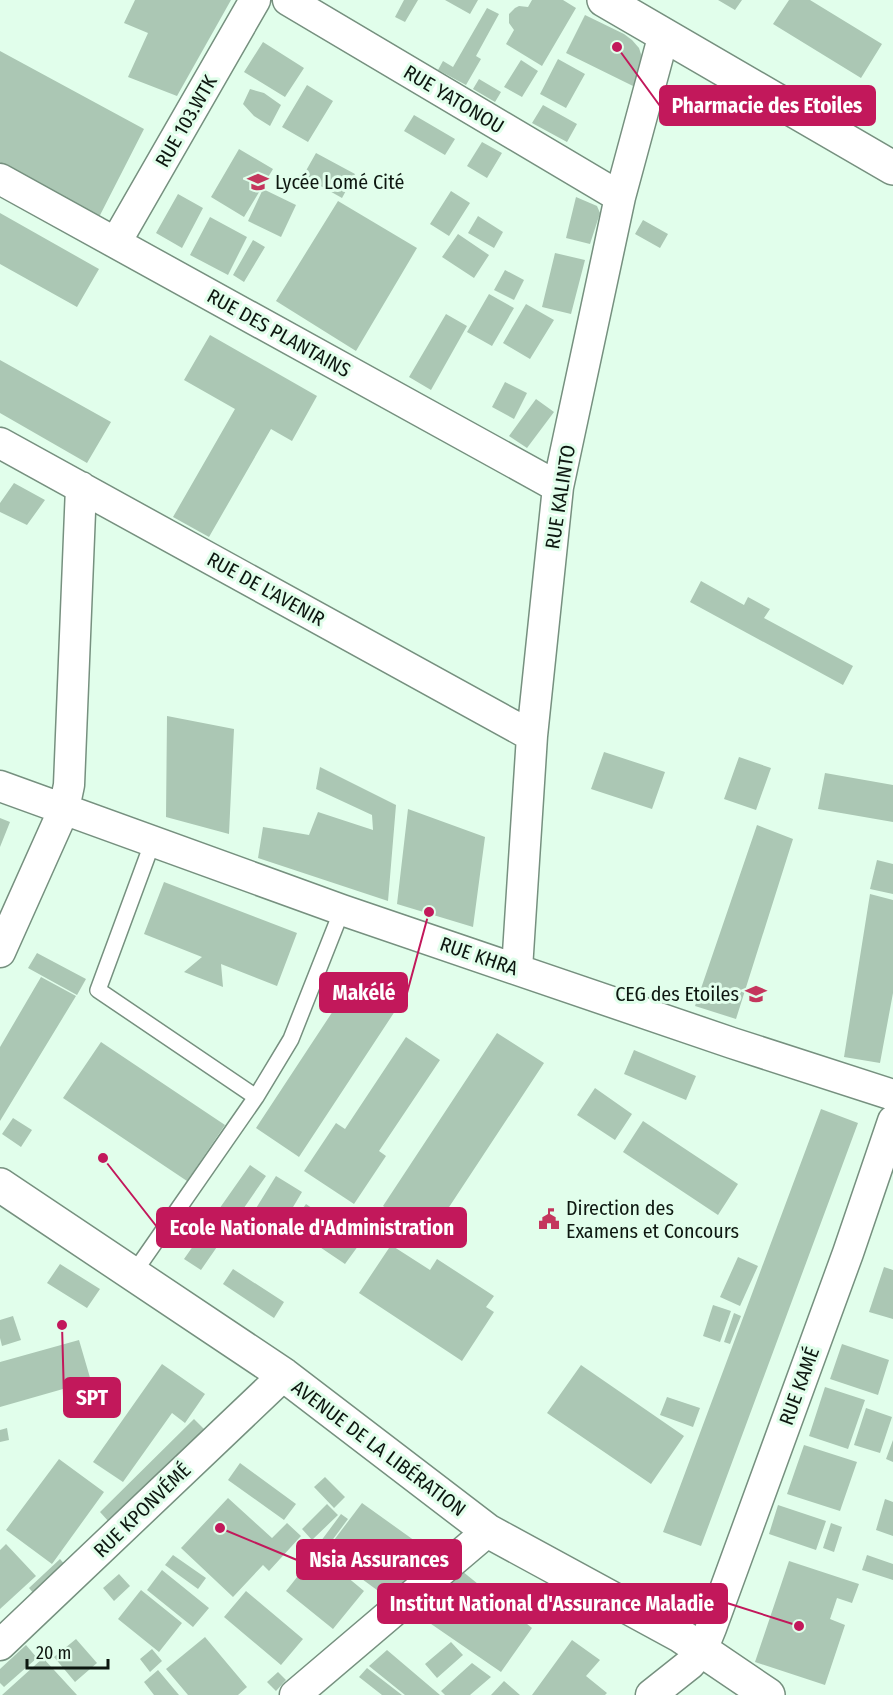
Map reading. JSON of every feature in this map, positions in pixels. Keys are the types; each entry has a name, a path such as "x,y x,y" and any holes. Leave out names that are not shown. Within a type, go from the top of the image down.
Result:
{"main road":[{"path":"604,0 893,168"},
{"name":"AVENUE DE LA LIBÉRATION","path":"0,1185 284,1374 488,1531 671,1631 768,1695"}],"street":[{"name":"RUE 103.WTK","path":"116,242 255,0"},
{"name":"RUE YATONOU","path":"288,0 620,197"},
{"name":"RUE KALINTO","path":"517,969 532,736 558,487 620,197 664,34"},
{"name":"RUE DES PLANTAINS","path":"0,179 558,487"},
{"name":"RUE DE L'AVENIR","path":"0,443 532,736"},
{"path":"0,952 64,809 69,785 81,487"},
{"name":"RUE KHRA","path":"0,786 342,910 743,1047 893,1095"},
{"name":"RUE KAMÉ","path":"702,1650 848,1253 893,1121"},
{"name":"RUE KPONVÉMÉ","path":"0,1646 284,1374"},
{"path":"295,1695 488,1531"},
{"path":"651,1695 690,1664 702,1650"}],"lane":[{"path":"153,841 98,990 256,1097"},
{"path":"133,1274 256,1097 291,1039 342,910"}],"building":[{"path":"135,0 231,0 177,96 128,77 148,33 124,23"},
{"path":"404,0 418,0 405,22 395,17"},
{"path":"445,0 478,0 470,14"},
{"path":"532,0 563,0 576,8 542,66 506,44 514,30 509,23 509,14 519,6 528,7"},
{"path":"718,0 742,0 735,10"},
{"path":"789,0 810,0 882,44 861,78 773,24"},
{"path":"487,8 499,14 476,56 481,59 466,85 438,70 443,61 453,67"},
{"path":"585,15 624,34 639,48 642,68 633,86 566,53"},
{"path":"263,42 304,68 285,97 244,72"},
{"path":"0,51 144,129 96,223 0,171"},
{"path":"558,59 585,74 566,108 540,94"},
{"path":"521,60 538,71 522,97 504,87"},
{"path":"479,79 501,92 495,102 473,89"},
{"path":"307,85 333,101 308,142 282,127"},
{"path":"250,89 264,93 281,105 270,126 254,116 243,104"},
{"path":"543,105 577,124 567,142 532,123"},
{"path":"414,115 455,139 445,155 404,131"},
{"path":"482,142 502,153 487,178 467,166"},
{"path":"239,149 273,169 244,217 211,197"},
{"path":"316,153 355,174 342,198 303,176"},
{"path":"263,189 296,205 281,237 248,221"},
{"path":"451,191 470,203 449,236 430,224"},
{"path":"178,194 203,208 182,248 156,233"},
{"path":"576,197 597,206 600,213 590,244 566,238"},
{"path":"338,201 417,248 356,351 276,301"},
{"path":"0,213 99,269 77,307 0,264"},
{"path":"478,216 503,232 494,248 468,233"},
{"path":"210,217 247,237 228,275 190,255"},
{"path":"643,220 668,234 660,248 635,234"},
{"path":"458,234 489,255 474,278 442,257"},
{"path":"253,240 265,247 244,282 233,275"},
{"path":"555,253 585,260 571,314 542,307"},
{"path":"505,270 524,280 514,300 494,290"},
{"path":"489,294 514,308 492,346 467,332"},
{"path":"526,304 554,320 530,359 503,343"},
{"path":"446,314 467,326 431,390 409,377"},
{"path":"210,335 317,396 292,441 271,429 209,537 173,517 235,409 184,380"},
{"path":"0,360 111,422 87,463 0,413"},
{"path":"505,382 527,393 514,419 492,407"},
{"path":"536,399 554,412 527,448 509,436"},
{"path":"14,483 45,500 27,525 0,512 0,503"},
{"path":"701,581 744,605 748,597 770,609 764,618 853,666 843,685 690,602"},
{"path":"167,716 234,729 229,834 166,817"},
{"path":"604,752 665,772 652,809 591,789"},
{"path":"739,757 771,768 756,810 724,799"},
{"path":"320,767 396,805 388,901 258,858 263,827 309,835 318,812 373,830 372,815 316,789"},
{"path":"825,773 893,785 893,822 818,809"},
{"path":"408,809 485,837 473,927 397,904"},
{"path":"0,818 10,822 0,847"},
{"path":"757,825 793,839 736,1019 695,1006"},
{"path":"877,860 893,864 893,894 870,889"},
{"path":"164,882 297,933 277,986 221,964 223,987 184,972 202,957 144,934"},
{"path":"870,894 893,900 893,993 880,1063 844,1057"},
{"path":"37,953 86,979 77,995 28,968"},
{"path":"358,973 401,1002 299,1157 256,1128"},
{"path":"41,977 76,996 0,1121 0,1047"},
{"path":"497,1033 544,1063 430,1236 383,1206"},
{"path":"406,1037 440,1060 379,1151 386,1156 354,1204 304,1171 336,1123 345,1129"},
{"path":"101,1042 225,1125 187,1181 63,1098"},
{"path":"634,1050 696,1076 686,1100 624,1074"},
{"path":"595,1088 632,1114 615,1140 577,1115"},
{"path":"821,1109 858,1123 701,1546 663,1532"},
{"path":"13,1118 32,1130 21,1147 2,1134"},
{"path":"643,1121 738,1184 718,1215 623,1152"},
{"path":"250,1165 266,1176 201,1270 184,1259"},
{"path":"276,1176 302,1192 280,1229 253,1213"},
{"path":"306,1204 361,1242 345,1264 290,1227"},
{"path":"391,1245 430,1270 437,1259 494,1296 486,1307 494,1312 462,1361 359,1293"},
{"path":"738,1257 758,1266 740,1306 720,1297"},
{"path":"60,1264 100,1289 87,1308 47,1283"},
{"path":"884,1267 893,1270 893,1319 869,1312"},
{"path":"233,1269 284,1302 274,1318 223,1284"},
{"path":"713,1305 731,1311 720,1342 703,1336"},
{"path":"734,1313 741,1316 730,1344 724,1342"},
{"path":"13,1316 21,1340 2,1346 0,1320"},
{"path":"79,1340 91,1381 0,1407 0,1362"},
{"path":"842,1344 889,1360 878,1395 830,1379"},
{"path":"162,1364 205,1394 185,1423 172,1413 123,1482 93,1462"},
{"path":"581,1365 684,1436 651,1484 547,1413"},
{"path":"825,1387 865,1400 848,1449 809,1436"},
{"path":"667,1397 700,1408 693,1427 660,1415"},
{"path":"866,1408 892,1417 880,1453 854,1445"},
{"path":"194,1419 204,1429 110,1523 100,1512"},
{"path":"7,1428 9,1440 0,1442 0,1430"},
{"path":"893,1440 893,1462 886,1459"},
{"path":"804,1445 857,1462 840,1511 787,1494"},
{"path":"59,1459 104,1492 52,1564 6,1530"},
{"path":"240,1463 296,1504 284,1520 228,1480"},
{"path":"325,1477 345,1497 334,1508 314,1487"},
{"path":"228,1498 272,1538 287,1523 301,1536 269,1571 263,1565 233,1597 181,1548"},
{"path":"885,1499 893,1502 893,1536 876,1530"},
{"path":"362,1503 429,1551 392,1601 325,1552"},
{"path":"327,1504 338,1515 312,1540 302,1529"},
{"path":"778,1505 826,1521 816,1550 769,1534"},
{"path":"341,1514 348,1519 325,1550 318,1545"},
{"path":"831,1523 842,1527 834,1552 823,1548"},
{"path":"6,1544 36,1576 0,1609 0,1550"},
{"path":"317,1552 364,1591 333,1629 286,1591"},
{"path":"173,1555 206,1578 198,1589 165,1565"},
{"path":"867,1555 893,1564 893,1580 862,1570"},
{"path":"60,1559 66,1566 35,1595 29,1588"},
{"path":"789,1561 859,1584 852,1603 837,1598 830,1619 845,1625 825,1685 755,1662"},
{"path":"162,1570 209,1608 193,1627 147,1590"},
{"path":"462,1571 532,1628 501,1672 418,1615"},
{"path":"119,1574 130,1586 114,1601 103,1588"},
{"path":"141,1590 182,1623 159,1652 118,1619"},
{"path":"246,1591 303,1639 281,1665 224,1617"},
{"path":"205,1637 247,1687 238,1695 188,1695 166,1669"},
{"path":"76,1639 97,1663 75,1682 54,1657"},
{"path":"572,1640 600,1660 586,1676 607,1693 605,1695 532,1695"},
{"path":"451,1642 463,1655 437,1678 425,1664"},
{"path":"26,1645 37,1658 4,1687 0,1683 0,1669"},
{"path":"152,1649 162,1661 150,1672 140,1659"},
{"path":"387,1650 440,1695 405,1695 369,1666"},
{"path":"43,1658 77,1695 2,1695"},
{"path":"472,1663 491,1677 470,1695 445,1695 441,1691"},
{"path":"367,1668 402,1695 382,1695 359,1677"},
{"path":"158,1670 179,1695 154,1695 144,1682"},
{"path":"278,1672 286,1680 276,1691 267,1682"},
{"path":"504,1681 520,1695 491,1695"}],"place":[{"name":"Pharmacie des Etoiles","path":"617,47"},
{"name":"Lycée Lomé Cité","path":"258,182"},
{"name":"Makélé","path":"429,912"},
{"name":"CEG des Etoiles","path":"756,994"},
{"name":"Ecole Nationale d'Administration","path":"103,1158"},
{"name":"Direction des Examens et Concours","path":"549,1219"},
{"name":"SPT","path":"62,1325"},
{"name":"Nsia Assurances","path":"220,1528"},
{"name":"Institut National d'Assurance Maladie","path":"799,1626"}]}
